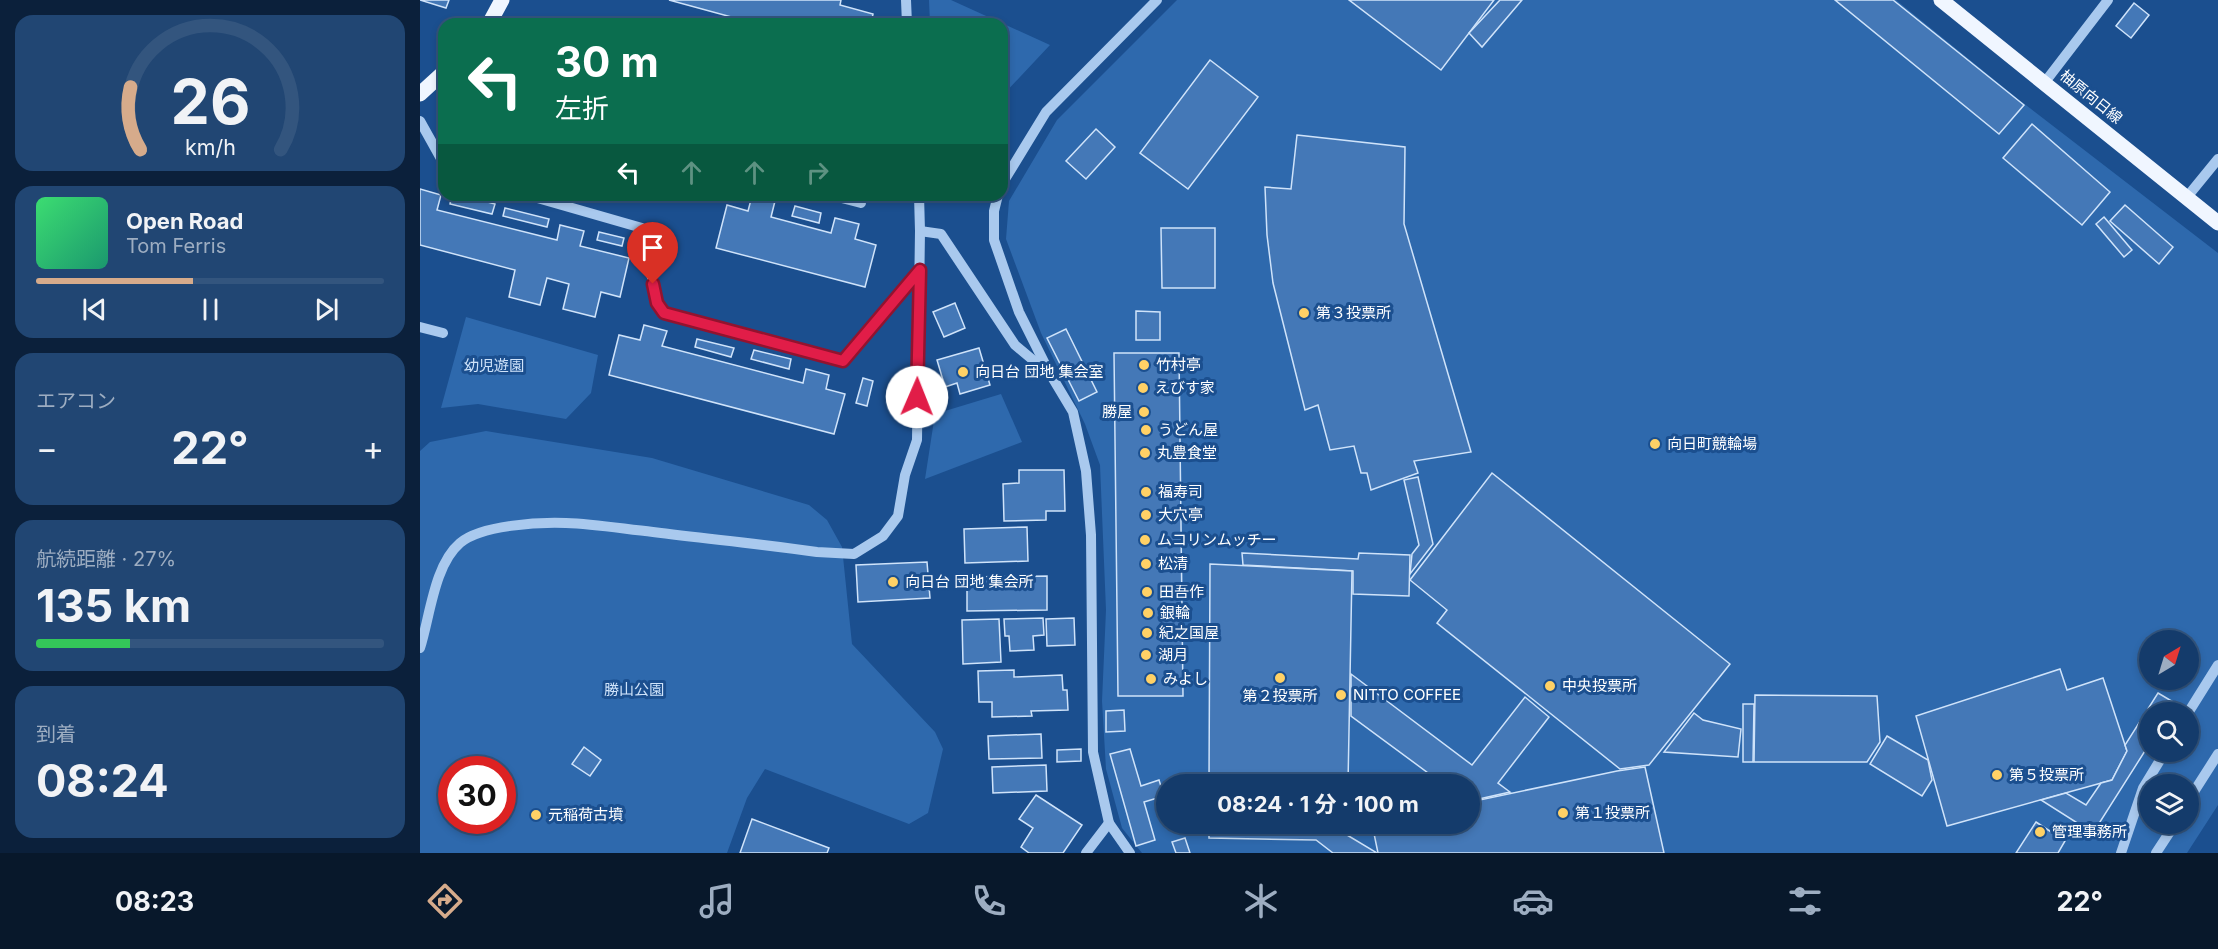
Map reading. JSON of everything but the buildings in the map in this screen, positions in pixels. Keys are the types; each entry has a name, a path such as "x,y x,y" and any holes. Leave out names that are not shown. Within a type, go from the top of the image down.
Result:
{"main road":[{"path":"496,18 501,0"},
{"name":"柚原向日線","path":"1941,0 2218,223"},
{"path":"420,94 438,78"}],"street":[{"path":"906,0 908,18"},
{"path":"1008,174 1046,112 1157,0"},
{"path":"2045,82 2108,0"},
{"path":"420,121 438,153"},
{"path":"2187,197 2218,159"},
{"path":"547,201 642,228 657,303 664,313 843,361 920,270"},
{"path":"853,201 861,203"},
{"path":"420,648 433,593 442,568 458,544 470,536 489,530 566,523 817,552 854,554 883,536 898,516 905,475 916,440 919,201"},
{"path":"996,201 994,211 994,240 1019,312 1048,372 1073,412 1086,471 1091,535 1093,752 1109,823 1130,853"},
{"path":"920,231 941,234 1015,345 1048,372"},
{"path":"420,327 443,333"},
{"path":"2195,702 2218,664"},
{"path":"2199,784 2218,754"},
{"path":"2121,853 2143,788 2159,762"},
{"path":"1086,853 1109,823"},
{"path":"2156,853 2168,834"}],"green space":[{"path":"929,0 951,0 991,18 930,18"},
{"name":"向日町競輪場","path":"1177,0 1896,0 2018,99 2218,253 2218,805 2187,853 1142,853 1122,828 1106,769 1102,701 1106,610 1100,465 1085,424 1041,333 1006,239 1009,201 1057,120"},
{"path":"1008,26 1050,45 1008,90"},
{"name":"幼児遊園","path":"466,317 598,355 591,393 566,419 478,404 441,408"},
{"path":"1001,394 1022,442 925,479 935,414"},
{"name":"勝山公園","path":"486,431 652,458 809,505 827,520 842,547 852,644 935,732 943,749 928,813 909,824 765,769 747,798 727,853 420,853 420,451 430,442"}],"place":[{"name":"第３投票所","path":"1304,313"},
{"name":"竹村亭","path":"1144,365"},
{"name":"向日台 団地 集会室","path":"963,372"},
{"name":"えびす家","path":"1143,388"},
{"name":"勝屋","path":"1144,412"},
{"name":"うどん屋","path":"1146,430"},
{"name":"向日町競輪場","path":"1655,444"},
{"name":"丸豊食堂","path":"1145,453"},
{"name":"福寿司","path":"1146,492"},
{"name":"大穴亭","path":"1146,515"},
{"name":"ムコリンムッチー","path":"1145,540"},
{"name":"松清","path":"1146,564"},
{"name":"向日台 団地 集会所","path":"893,582"},
{"name":"田吾作","path":"1147,592"},
{"name":"銀輪","path":"1148,613"},
{"name":"紀之国屋","path":"1147,633"},
{"name":"湖月","path":"1146,655"},
{"name":"第２投票所","path":"1280,678"},
{"name":"みよし","path":"1151,679"},
{"name":"中央投票所","path":"1550,686"},
{"name":"NITTO COFFEE","path":"1341,695"},
{"name":"第５投票所","path":"1997,775"},
{"name":"第１投票所","path":"1563,813"},
{"name":"元稲荷古墳","path":"536,815"},
{"name":"管理事務所","path":"2040,832"}],"route":[{"path":"653,284 657,303 664,313 843,361 920,270 917,397"}]}
